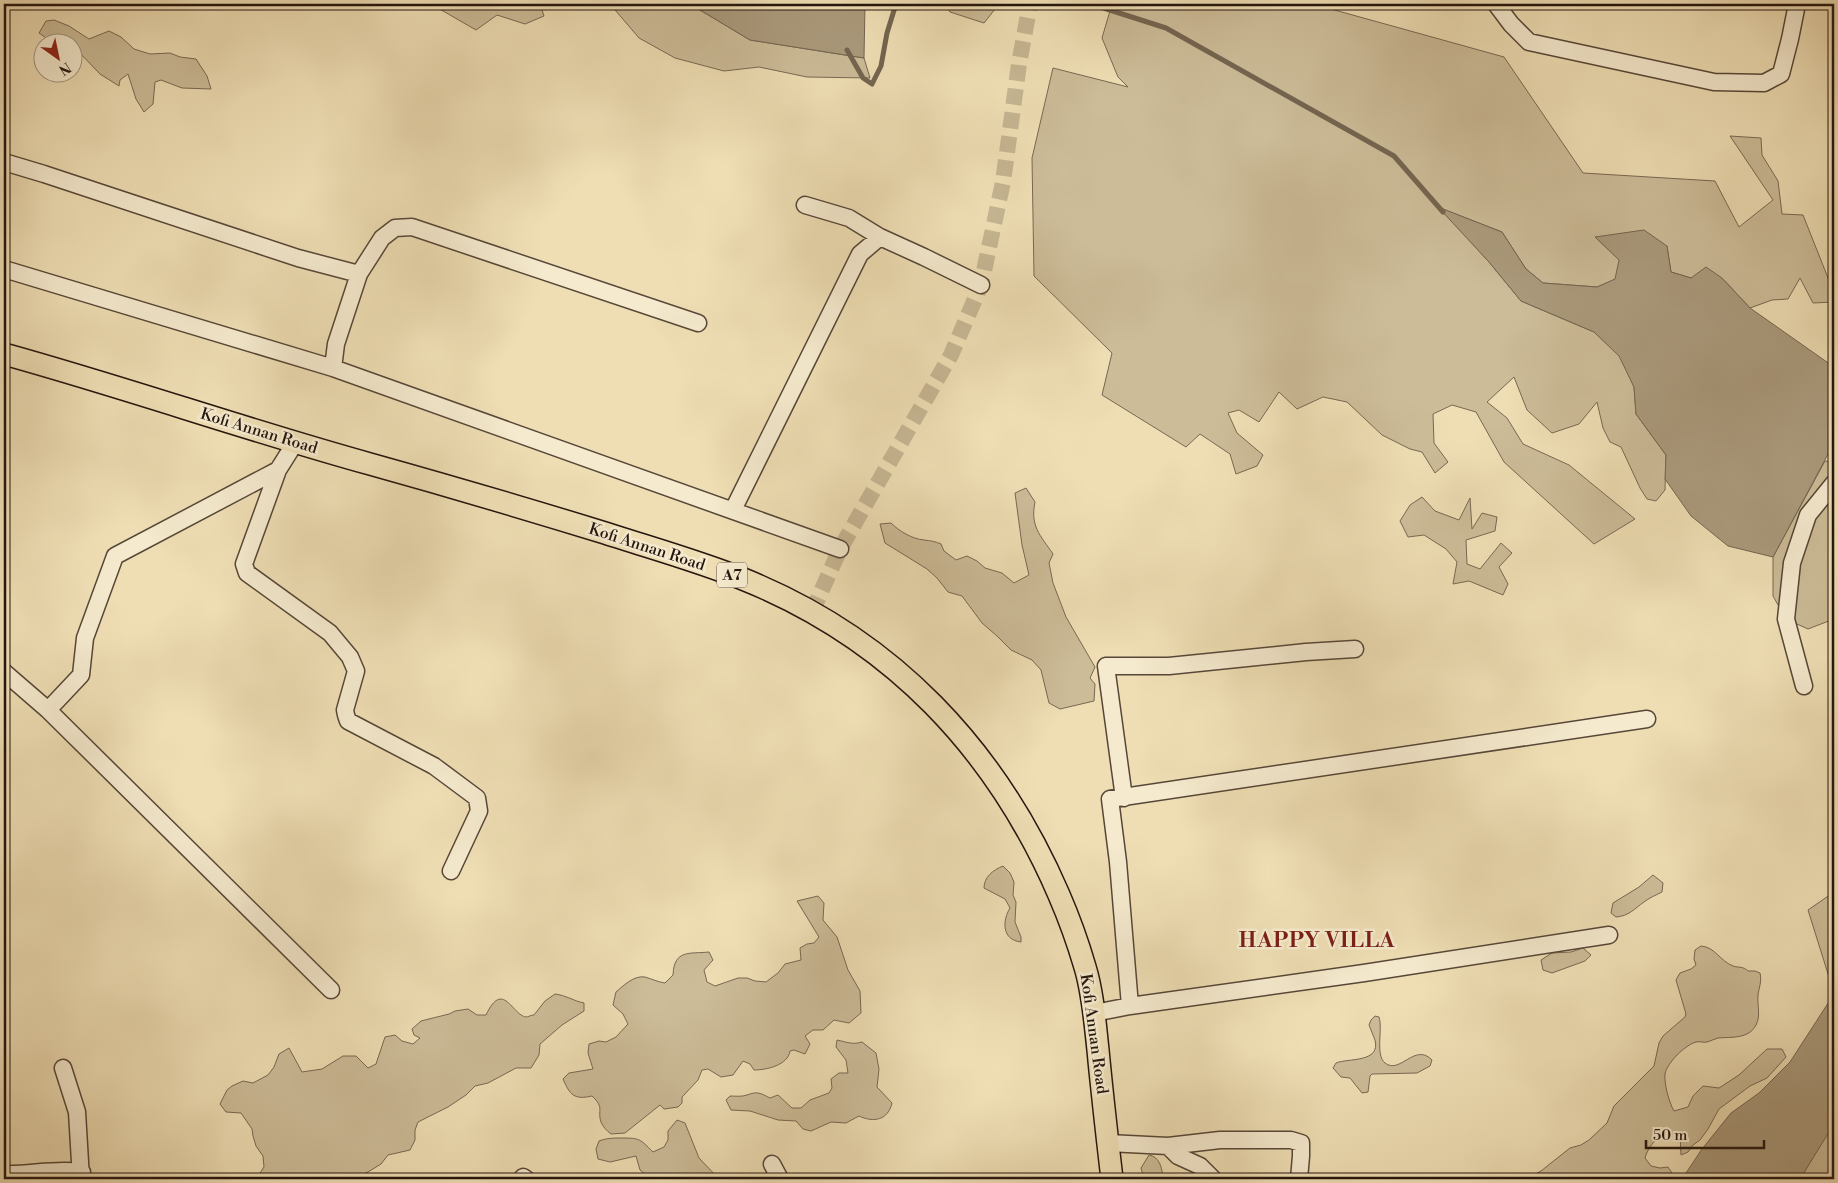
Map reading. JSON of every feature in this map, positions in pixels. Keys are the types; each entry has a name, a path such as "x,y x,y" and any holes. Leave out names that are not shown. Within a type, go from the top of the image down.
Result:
{"main road":[{"name":"Kofi Annan Road","path":"4,354 168,402 295,443 488,497 695,562 746,580 812,612 885,660 932,702 960,733 996,780 1025,825 1061,899 1086,969 1094,1013 1112,1179"}],"street":[{"path":"1496,4 1511,24 1529,42 1714,82 1764,83 1780,74 1797,4"},
{"path":"4,162 298,258 359,274"},
{"path":"805,205 849,218 880,238 924,257 981,286"},
{"path":"334,368 336,344 359,274 382,238 395,228 412,227 698,323"},
{"path":"733,510 860,254 880,238"},
{"path":"4,269 334,368 840,549"},
{"path":"295,443 278,470 244,564 244,569 330,633 350,656 356,671 345,710 348,721 434,766 477,798 479,811 451,871"},
{"path":"48,710 81,675 85,638 115,556 278,470"},
{"path":"1804,686 1786,619 1792,563 1808,515 1834,483"},
{"path":"1124,798 1106,666 1169,666 1355,649"},
{"path":"4,672 48,710 330,990"},
{"path":"1130,1006 1118,862 1110,799 1647,719"},
{"path":"1094,1013 1130,1006 1609,935"},
{"path":"4,1174 15,1175 63,1170 81,1176 77,1112 63,1068"},
{"path":"1108,1143 1168,1146 1220,1140 1291,1140 1301,1142 1302,1156 1299,1179"},
{"path":"1168,1146 1178,1156 1200,1166 1212,1179"},
{"path":"772,1164 780,1179"}],"shaded area":[{"path":"431,4 540,4 544,16 525,24 497,15 476,30"},
{"path":"610,4 690,4 750,40 864,58 870,78 807,77 759,67 724,71 675,58 639,38"},
{"path":"690,4 865,4 864,58 750,40"},
{"path":"944,4 999,4 984,23 950,12"},
{"path":"1112,4 1313,4 1504,57 1583,173 1715,181 1739,227 1773,200 1730,136 1761,138 1762,155 1778,181 1782,214 1803,215 1834,293 1834,302 1813,303 1800,278 1788,299 1772,300 1750,308 1722,278 1691,278 1671,272 1667,246 1595,237 1620,260 1616,279 1597,287 1543,283 1526,269 1502,232 1440,208 1521,301 1594,332 1620,356 1634,387 1636,414 1666,455 1665,490 1656,501 1647,499 1621,447 1610,442 1603,428 1597,402 1579,424 1552,433 1527,410 1514,377 1487,402 1507,418 1523,444 1569,465 1635,519 1594,544 1504,462 1476,412 1452,405 1433,414 1434,443 1448,462 1435,473 1422,452 1410,449 1382,435 1347,402 1323,397 1297,409 1279,392 1259,422 1239,410 1228,413 1237,433 1263,455 1257,466 1236,474 1230,454 1200,434 1186,447 1102,395 1112,353 1034,276 1032,158 1053,68 1128,87 1118,77 1102,38"},
{"path":"54,20 78,32 40,32 46,21"},
{"path":"109,31 121,37 134,49 150,54 170,53 180,57 196,59 207,76 211,89 182,88 161,80 155,82 153,104 144,112 136,99 128,74 120,80 119,86 100,74 82,55 82,34 89,39"},
{"path":"1438,207 1502,232 1526,269 1543,283 1597,287 1615,279 1619,260 1595,237 1644,230 1667,246 1671,272 1691,278 1706,267 1722,278 1750,308 1834,367 1834,443 1773,557 1728,546 1691,516 1665,479 1666,455 1636,414 1634,387 1619,356 1594,332 1521,301 1489,262"},
{"path":"1825,461 1834,462 1834,619 1808,629 1786,619 1773,596 1773,557"},
{"path":"1026,488 1035,502 1034,518 1037,530 1053,554 1049,563 1053,583 1066,617 1095,667 1090,678 1095,684 1094,701 1060,709 1049,703 1041,670 1032,660 1011,650 982,623 962,596 948,592 927,569 885,543 880,524 891,523 910,536 941,544 944,551 956,560 967,556 985,568 1002,573 1014,583 1029,575 1022,545 1015,493"},
{"path":"1422,497 1435,511 1459,520 1470,498 1472,529 1482,513 1497,517 1495,531 1466,540 1467,564 1480,569 1501,543 1512,553 1499,567 1508,584 1503,595 1469,581 1453,584 1457,562 1446,549 1424,535 1408,537 1400,521 1410,505"},
{"path":"1003,866 1010,873 1014,882 1015,922 1021,942 1010,938 1005,929 1007,913 1010,908 1005,899 984,888 984,884 990,874"},
{"path":"1653,875 1663,883 1662,892 1624,915 1616,917 1611,913 1613,903 1639,887"},
{"path":"1834,892 1834,993 1808,910"},
{"path":"818,896 824,903 823,920 837,937 848,970 860,991 861,1013 849,1023 834,1020 823,1030 813,1030 805,1036 810,1044 805,1054 794,1050 790,1051 785,1060 771,1068 754,1070 750,1064 743,1061 733,1075 721,1077 708,1069 702,1070 698,1080 682,1097 682,1103 678,1107 664,1109 660,1105 625,1133 611,1134 601,1122 600,1106 596,1100 592,1096 577,1097 568,1089 563,1079 569,1073 593,1069 588,1053 589,1044 599,1041 606,1042 616,1037 628,1024 623,1014 613,1005 616,992 625,984 641,977 665,983 673,975 676,961 680,957 690,953 709,952 713,960 704,970 707,982 715,986 738,978 747,978 766,982 778,973 785,964 801,960 800,948 814,943 819,937 797,901"},
{"path":"1701,946 1714,951 1728,964 1760,973 1758,1018 1753,1030 1749,1033 1706,1042 1696,1042 1677,1055 1665,1074 1667,1093 1674,1111 1688,1107 1693,1096 1703,1086 1719,1088 1739,1075 1767,1049 1782,1049 1786,1057 1767,1078 1750,1086 1719,1109 1708,1129 1688,1152 1681,1155 1680,1135 1663,1136 1654,1142 1645,1158 1651,1166 1668,1167 1672,1173 1672,1179 1526,1179 1541,1171 1570,1148 1581,1145 1589,1140 1607,1123 1614,1106 1654,1066 1659,1043 1663,1036 1685,1017 1686,1014 1676,980 1680,973 1696,965 1694,959 1695,950"},
{"path":"1583,948 1591,955 1585,961 1552,973 1543,970 1541,960 1552,953 1571,952"},
{"path":"555,994 584,1003 584,1011 562,1025 540,1044 539,1055 531,1068 516,1068 488,1083 475,1086 466,1095 448,1107 418,1122 415,1130 415,1140 410,1150 388,1155 381,1164 352,1179 256,1179 264,1167 263,1156 256,1146 252,1129 241,1113 226,1112 220,1104 227,1090 232,1086 243,1081 253,1083 268,1075 274,1067 279,1054 289,1048 302,1072 322,1069 343,1056 356,1056 368,1068 376,1064 385,1037 395,1035 402,1041 413,1044 420,1038 414,1035 412,1029 421,1021 468,1009 477,1015 486,1015 497,1000 502,999 521,1015 527,1017 534,1015 545,1001"},
{"path":"1834,994 1834,1124 1800,1179 1682,1179 1702,1149 1731,1113 1759,1093 1790,1062"},
{"path":"1375,1016 1379,1017 1380,1054 1385,1063 1391,1066 1396,1065 1420,1055 1426,1055 1432,1060 1430,1066 1417,1073 1372,1074 1370,1076 1368,1092 1362,1093 1350,1078 1341,1077 1333,1068 1336,1063 1362,1058 1373,1053 1376,1047 1375,1040 1369,1025"},
{"path":"837,1040 852,1043 862,1042 876,1053 879,1069 877,1087 892,1103 884,1116 870,1119 859,1116 846,1123 831,1122 811,1131 803,1129 796,1121 778,1120 750,1111 731,1110 726,1100 730,1096 756,1093 770,1098 778,1095 792,1108 801,1108 810,1100 829,1093 832,1088 831,1079 839,1073 848,1073 846,1060 836,1047"},
{"path":"677,1120 685,1123 699,1158 719,1179 651,1179 640,1170 636,1156 610,1162 598,1159 596,1149 599,1141 607,1139 633,1138 642,1142 653,1152 664,1147 668,1140 668,1131"},
{"path":"1834,1124 1834,1179 1800,1179 1829,1131"},
{"path":"1149,1155 1158,1161 1163,1179 1144,1179 1141,1168"}],"waterway":[{"path":"847,50 863,78 872,84 881,66 887,33 896,4"},
{"path":"1091,4 1166,28 1394,156 1443,212"}],"tunnel":[{"path":"812,612 840,549 951,355 981,285 1003,182 1019,64 1030,4"}],"district":[{"name":"HAPPY VILLA","path":"1317,941"}]}
